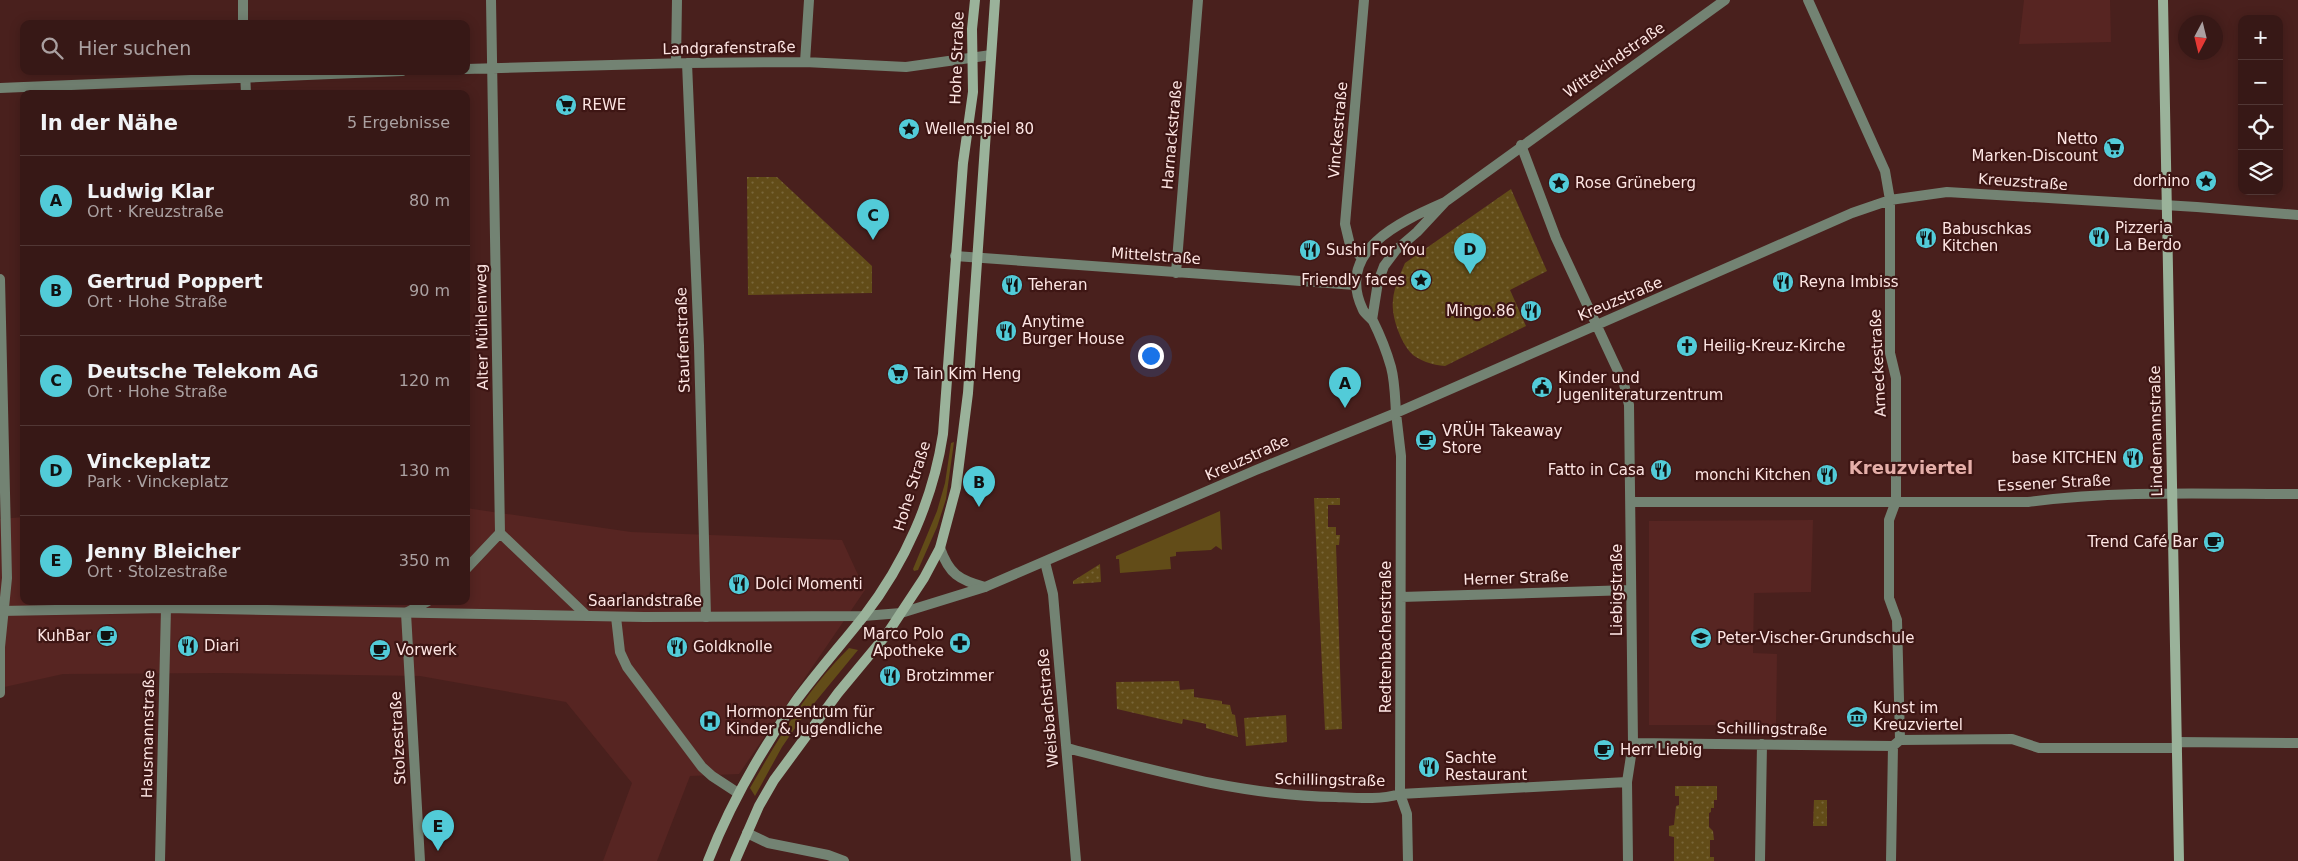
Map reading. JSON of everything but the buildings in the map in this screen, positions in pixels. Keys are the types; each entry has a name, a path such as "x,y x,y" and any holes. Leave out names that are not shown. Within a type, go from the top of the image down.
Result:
{"main road":[{"name":"Hohe Straße","path":"708,861 738,793 796,702 827,659 864,616 912,540 939,459 962,164 973,92 972,58 975,0"},
{"path":"735,861 774,780 793,752 888,634 924,578 940,548 957,478 968,393 995,0"},
{"name":"Lindemannstraße","path":"2163,0 2179,861"}],"street":[{"path":"243,0 244,20"},
{"name":"Alter Mühlenweg","path":"491,0 500,534"},
{"name":"Staufenstraße","path":"677,0 698,346 706,617"},
{"path":"805,62 809,0"},
{"name":"Harnackstraße","path":"1176,272 1198,0"},
{"name":"Vinckestraße","path":"1362,258 1350,245 1345,224 1364,0"},
{"name":"Wittekindstraße","path":"1445,202 1521,145 1725,0"},
{"name":"Arneckestraße","path":"1808,0 1885,171 1890,200 1890,353 1896,378 1896,501 1888,520 1889,598 1897,620 1896,743 1891,861"},
{"name":"Landgrafenstraße","path":"470,69 681,63 805,62 906,67 991,55"},
{"path":"0,88 228,75"},
{"path":"246,75 246,90"},
{"name":"Liebigstraße","path":"1521,145 1556,238 1624,384 1629,405 1634,743 1627,782 1628,861"},
{"name":"Kreuzstraße","path":"883,614 901,613 985,587 1256,470 1396,413 1852,213 1890,200 1947,192 2298,215"},
{"path":"1355,285 1356,271 1362,258 1385,234 1407,219 1445,202"},
{"path":"1372,320 1378,282 1384,266 1396,250 1417,232 1445,202"},
{"name":"Mittelstraße","path":"955,256 1355,285"},
{"path":"0,278 7,578 2,611 0,692"},
{"name":"Redtenbacherstraße","path":"1355,285 1364,312 1372,320 1391,367 1401,456 1400,794 1408,814 1408,861"},
{"name":"Essener Straße","path":"1631,502 2028,502 2065,497 2172,494 2298,494"},
{"path":"470,565 500,534 587,616"},
{"path":"940,548 945,562 954,574 969,582 985,587"},
{"name":"Weisbachstraße","path":"1045,562 1053,594 1075,857 1066,861"},
{"name":"Herner Straße","path":"1401,597 1632,590"},
{"name":"Saarlandstraße","path":"406,613 421,605"},
{"name":"Saarlandstraße","path":"2,611 255,606 406,613 587,616 864,616 883,614"},
{"name":"Hausmannstraße","path":"160,861 166,608"},
{"name":"Stolzestraße","path":"406,613 420,861"},
{"path":"616,616 620,652 627,667 702,767 738,793"},
{"name":"Schillingstraße","path":"1634,743 1896,743 2012,739 2039,748 2298,743"},
{"path":"1760,861 1762,744"},
{"name":"Schillingstraße","path":"1067,748 1192,780 1264,793 1385,798 1400,794 1627,782"},
{"path":"747,833 768,843 828,855 844,861"}],"shaded area":[{"path":"2024,0 2110,0 2111,42 2019,44"},
{"path":"747,177 777,177 872,266 872,293 748,295"},
{"path":"1511,189 1547,271 1510,290 1526,326 1445,366 1431,364 1417,358 1410,352 1403,341 1393,313 1395,290 1405,263"},
{"path":"954,442 946,499 937,527 918,570 914,571 913,569 937,511 945,483 951,443"},
{"path":"1314,498 1340,498 1340,505 1328,505 1328,527 1336,527 1336,535 1340,535 1339,545 1336,545 1342,729 1325,730"},
{"path":"470,509 631,532 842,540 865,590 739,774 690,776 657,861 603,861 632,783 566,702 420,676 220,673 63,674 0,688 0,519 20,517 20,605 470,605"},
{"path":"1220,511 1222,550 1216,546 1211,550 1176,552 1176,556 1170,557 1171,569 1120,573 1119,559 1116,559 1116,556"},
{"name":"Peter-Vischer-Grundschule","path":"1813,520 1811,592 1754,593 1753,653 1777,654 1776,725 1649,725 1649,521"},
{"path":"1100,564 1101,582 1073,584 1073,581"},
{"path":"849,648 858,650 802,718 782,747 755,796 750,788 783,733 820,680"},
{"path":"1179,681 1180,690 1194,689 1194,697 1222,701 1222,704 1230,705 1232,714 1235,715 1238,737 1206,728 1206,724 1183,719 1182,724 1117,709 1116,682"},
{"path":"1286,715 1287,742 1246,746 1244,718"},
{"path":"1675,786 1717,786 1717,800 1714,800 1714,808 1711,808 1709,813 1709,827 1713,831 1714,840 1710,840 1710,857 1714,857 1714,861 1674,861 1674,837 1669,836 1669,826 1674,825 1676,806 1679,805 1679,796 1675,796"},
{"path":"1814,800 1827,800 1827,826 1813,826"}],"place":[{"name":"REWE","path":"566,105"},
{"name":"Wellenspiel 80","path":"909,129"},
{"name":"Netto Marken-Discount","path":"2114,148"},
{"name":"dorhino","path":"2206,181"},
{"name":"Rose Grüneberg","path":"1559,183"},
{"name":"Pizzeria La Berdo","path":"2099,237"},
{"name":"Babuschkas Kitchen","path":"1926,238"},
{"name":"Deutsche Telekom AG","path":"873,240"},
{"name":"Sushi For You","path":"1310,250"},
{"name":"Vinckeplatz","path":"1470,274"},
{"name":"Friendly faces","path":"1421,280"},
{"name":"Reyna Imbiss","path":"1783,282"},
{"name":"Teheran","path":"1012,285"},
{"name":"Mingo.86","path":"1531,311"},
{"name":"Anytime Burger House","path":"1006,331"},
{"name":"Heilig-Kreuz-Kirche","path":"1687,346"},
{"name":"Tain Kim Heng","path":"898,374"},
{"name":"Kinder und Jugenliteraturzentrum","path":"1542,387"},
{"name":"Ludwig Klar","path":"1345,408"},
{"name":"VRÜH Takeaway Store","path":"1426,440"},
{"name":"base KITCHEN","path":"2133,458"},
{"name":"Fatto in Casa","path":"1661,470"},
{"name":"monchi Kitchen","path":"1827,475"},
{"name":"Gertrud Poppert","path":"979,507"},
{"name":"Trend Café Bar","path":"2214,542"},
{"name":"Dolci Momenti","path":"739,584"},
{"name":"KuhBar","path":"107,636"},
{"name":"Peter-Vischer-Grundschule","path":"1701,638"},
{"name":"Marco Polo Apotheke","path":"960,643"},
{"name":"Diari","path":"188,646"},
{"name":"Goldknolle","path":"677,647"},
{"name":"Vorwerk","path":"380,650"},
{"name":"Brotzimmer","path":"890,676"},
{"name":"Kunst im Kreuzviertel","path":"1857,717"},
{"name":"Hormonzentrum für Kinder & Jugendliche","path":"710,721"},
{"name":"Herr Liebig","path":"1604,750"},
{"name":"Sachte Restaurant","path":"1429,767"},
{"name":"Jenny Bleicher","path":"438,851"}],"district":[{"name":"Kreuzviertel","path":"1911,467"}]}
